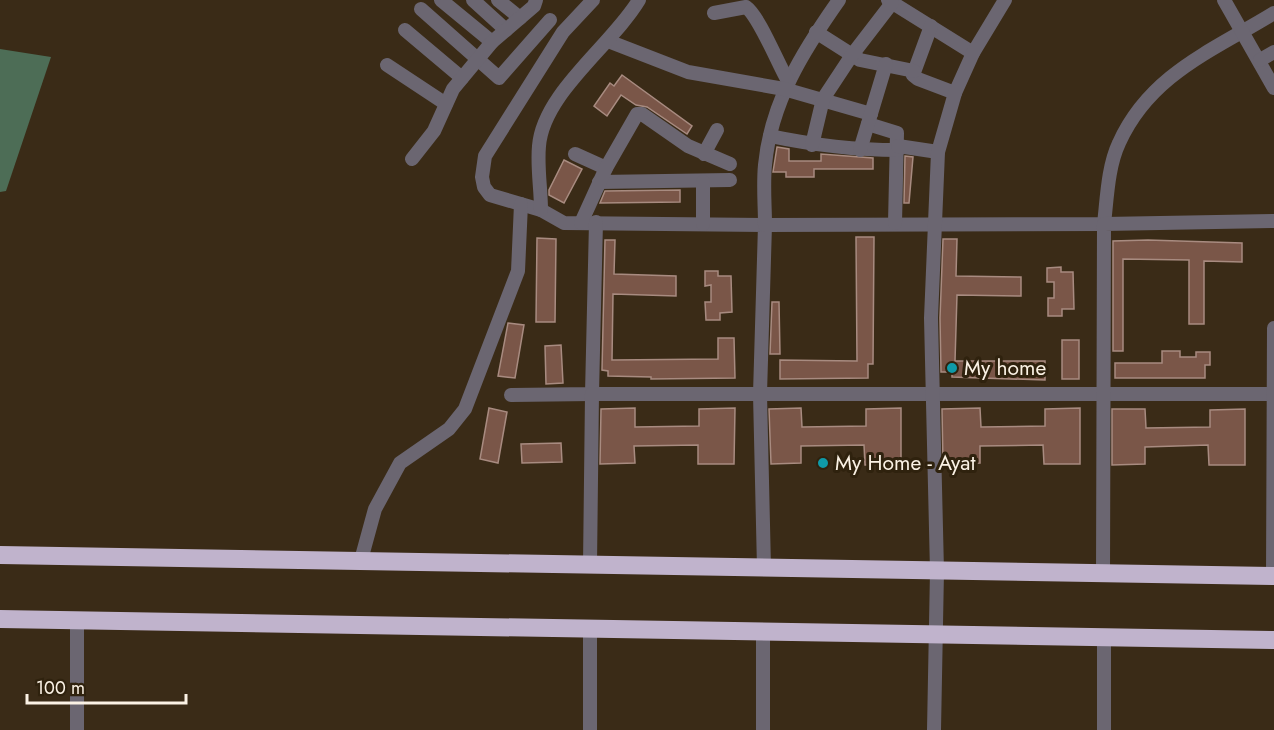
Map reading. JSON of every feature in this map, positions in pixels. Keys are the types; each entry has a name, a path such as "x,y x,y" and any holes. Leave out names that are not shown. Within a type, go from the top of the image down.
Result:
{"highway":[{"path":"0,555 1274,576"},
{"path":"0,619 1274,640"}],"street":[{"path":"441,0 492,42"},
{"path":"473,0 506,30"},
{"path":"498,0 520,18"},
{"path":"593,0 563,32 485,156 484,187 490,195 541,210 564,223 765,225 1274,221"},
{"path":"541,210 539,145 544,124 561,94 628,18 639,0"},
{"path":"764,568 760,394 765,225 764,166 770,136 786,85 816,32 839,0"},
{"path":"934,730 938,571 932,395 933,223 938,152 955,93 973,53 1005,0"},
{"path":"1224,0 1274,88"},
{"path":"816,161 815,145 823,99 890,1 973,53"},
{"path":"412,159 434,130 462,78 492,42 536,3 563,32"},
{"path":"714,13 749,4 786,85"},
{"path":"421,9 498,78 550,20"},
{"path":"1103,574 1106,395 1104,224 1118,144 1148,96 1173,72 1274,13"},
{"path":"931,26 913,75 918,80 955,93"},
{"path":"405,30 462,78"},
{"path":"816,32 860,60 914,71"},
{"path":"608,41 688,72 786,85 823,99 897,133 895,223"},
{"path":"1260,60 1274,52"},
{"path":"860,150 886,64"},
{"path":"387,65 446,104"},
{"path":"580,223 599,182 606,168 637,114 642,114 704,154 727,163 726,180 599,182"},
{"path":"704,154 717,130"},
{"path":"770,136 815,145 860,150 898,148 938,152"},
{"path":"575,154 606,168"},
{"path":"703,182 703,224"},
{"path":"361,560 375,509 400,463 449,429 465,409 518,271 521,204"},
{"path":"590,565 596,222"},
{"path":"1274,328 1274,576"},
{"path":"511,395 1274,394"},
{"path":"77,619 77,730"},
{"path":"590,627 590,730"},
{"path":"762,630 764,730"},
{"path":"1104,636 1104,730"}],"green space":[{"path":"0,49 51,57 6,191 0,192"}],"building":[{"path":"622,75 692,126 687,134 647,107 636,105 621,95 607,116 594,106 610,83 614,86"},
{"path":"777,147 789,149 789,161 821,161 821,154 873,158 873,169 814,169 814,177 786,177 786,172 773,172"},
{"path":"905,156 913,157 909,203 904,203"},
{"path":"564,160 582,169 564,203 549,195 549,190"},
{"path":"680,190 680,202 600,203 605,191"},
{"path":"856,237 874,237 873,364 868,364 868,378 780,379 780,360 857,361"},
{"path":"537,238 556,239 555,322 536,322"},
{"path":"943,239 957,239 956,276 1021,277 1021,296 957,295 955,361 1045,361 1045,380 952,377 952,372 941,372 940,318"},
{"path":"605,240 615,240 614,274 676,276 676,296 613,294 612,360 718,359 718,338 734,338 735,378 651,379 651,377 608,376 608,371 602,370"},
{"path":"1113,241 1242,243 1242,262 1204,261 1204,324 1189,324 1189,260 1123,259 1123,351 1113,351"},
{"path":"1061,267 1061,272 1073,272 1074,309 1062,309 1062,316 1048,316 1048,298 1054,298 1054,282 1047,282 1047,268"},
{"path":"705,271 718,271 718,276 731,276 732,312 720,313 720,320 706,320 705,302 711,302 711,285 705,286"},
{"path":"772,302 779,302 780,354 770,354"},
{"path":"508,323 524,325 515,378 498,376"},
{"path":"1062,340 1079,340 1079,379 1062,379"},
{"path":"561,345 563,383 546,384 545,346"},
{"path":"1162,351 1180,351 1180,357 1196,357 1196,352 1210,352 1210,365 1205,365 1205,378 1115,378 1115,363 1162,363"},
{"path":"489,408 507,412 498,463 480,459"},
{"path":"635,408 635,427 699,426 699,409 735,408 734,464 698,464 698,445 634,446 635,463 600,464 601,409"},
{"path":"801,408 802,427 866,426 866,409 901,408 901,464 865,465 864,445 801,446 801,463 771,464 769,409"},
{"path":"980,408 981,427 1045,426 1045,409 1080,408 1080,464 1044,464 1043,445 980,446 980,463 943,464 942,409"},
{"path":"1112,409 1145,409 1146,428 1210,427 1210,410 1245,409 1245,465 1209,465 1208,445 1145,447 1145,464 1112,465"},
{"path":"561,443 562,462 522,463 521,444"}],"place":[{"name":"My home","path":"952,368"},
{"name":"My Home - Ayat","path":"823,463"}]}
